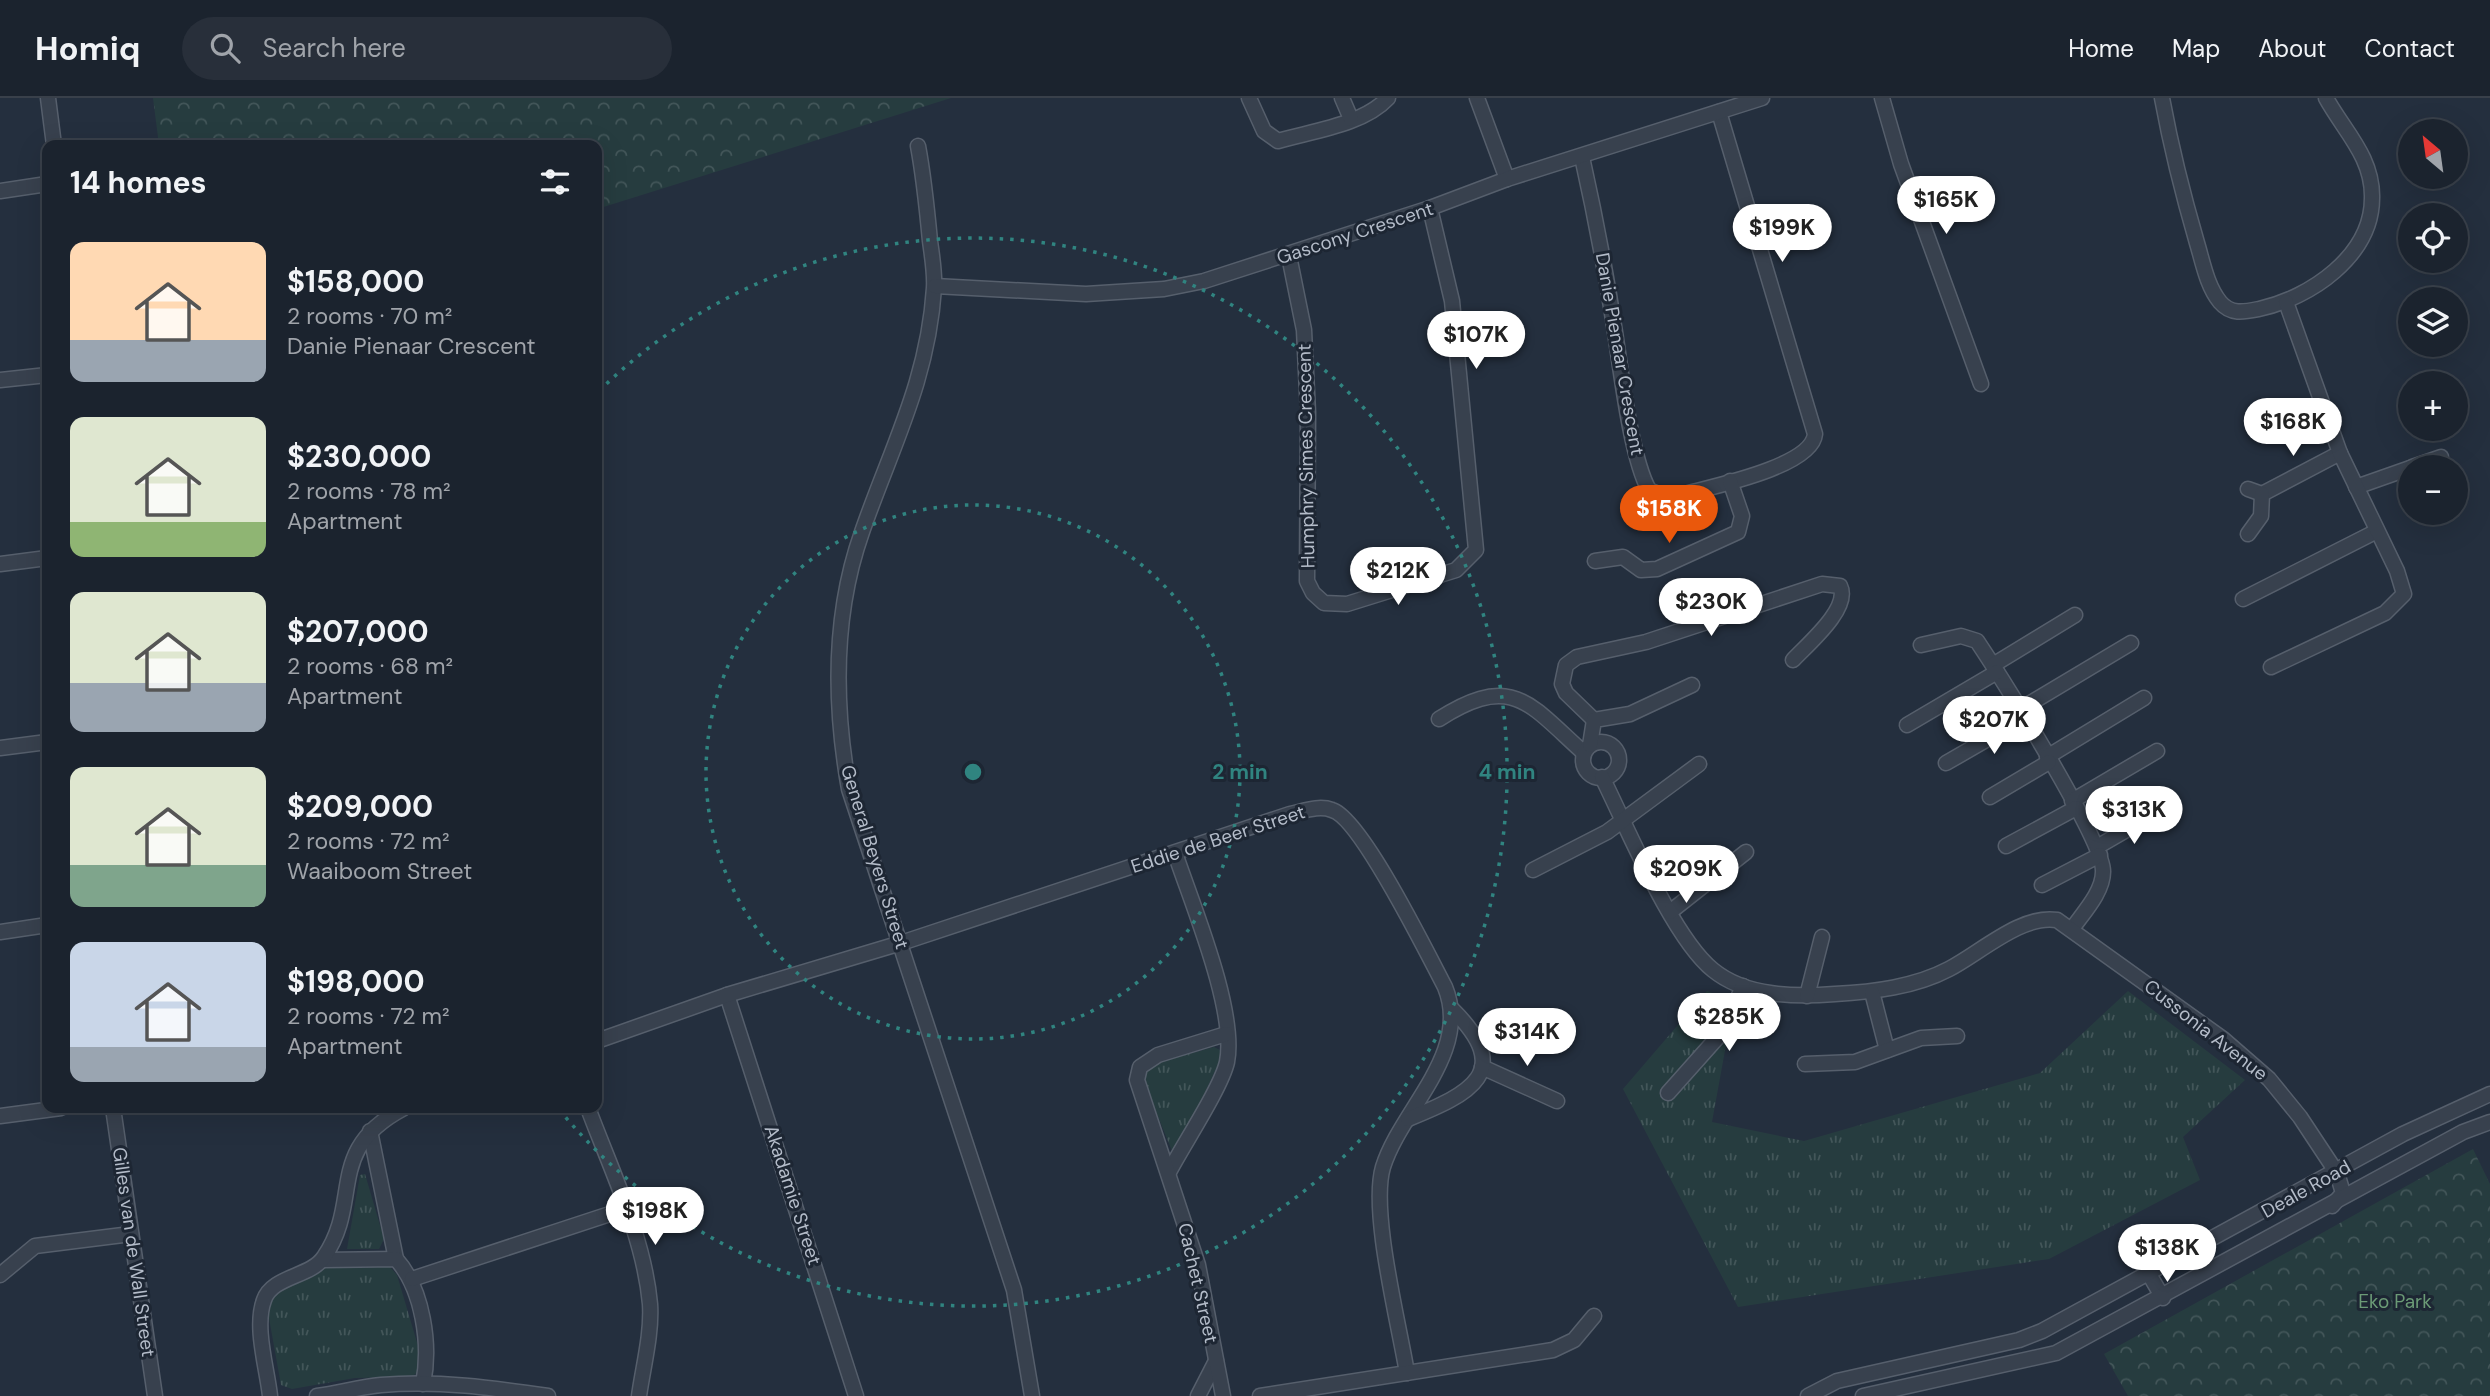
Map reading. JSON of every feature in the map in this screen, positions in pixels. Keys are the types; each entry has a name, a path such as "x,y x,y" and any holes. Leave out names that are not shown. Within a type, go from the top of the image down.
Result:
{"street":[{"path":"48,98 53,140"},
{"path":"1249,98 1264,131 1273,140 1351,119 1374,110 1388,98"},
{"path":"1342,98 1351,119"},
{"path":"1478,98 1507,179"},
{"name":"Gascony Crescent","path":"935,286 1038,294 1126,293 1204,281 1289,256 1507,179 1762,98"},
{"path":"1882,98 1901,164 1981,384"},
{"path":"2162,98 2184,197 2214,293 2221,304 2238,313 2286,302 2324,280 2356,246 2371,217 2369,170 2360,149 2326,98"},
{"name":"Danie Pienaar Crescent","path":"1582,157 1604,256 1623,383 1645,483 1655,495 1663,496 1730,481 1799,456 1810,448 1815,433 1719,112"},
{"name":"General Beyers Street","path":"918,146 927,190 935,286 922,365 913,400 861,533 842,615 840,735 849,789 1014,1290 1032,1396"},
{"path":"0,191 42,185"},
{"name":"Humphry Simes Crescent","path":"1289,256 1304,341 1308,413 1307,580 1312,593 1324,603 1347,604 1456,570 1476,550 1451,301 1430,208"},
{"path":"2271,667 2385,612 2400,601 2403,585 2340,453 2286,302"},
{"path":"0,380 42,375"},
{"path":"2248,534 2261,516 2255,491 2340,453"},
{"path":"2356,487 2398,472"},
{"path":"1595,561 1623,557 1641,570 1657,569 1738,532 1742,516 1730,481"},
{"path":"2243,599 2377,531"},
{"path":"0,564 42,559"},
{"path":"1594,720 1566,693 1562,684 1566,666 1577,657 1646,642 1822,584 1840,586 1844,595 1840,608 1793,660"},
{"path":"1907,725 2075,615"},
{"path":"1922,645 1970,636 1977,640 2074,805 2098,851 2104,872 2072,929"},
{"path":"1946,763 2131,643"},
{"path":"1594,720 1630,714 1692,685"},
{"path":"1439,719 1461,705 1498,696 1514,696 1587,749"},
{"path":"1990,796 2144,698"},
{"path":"1587,749 1606,743 1617,751 1618,765 1609,776 1602,778 1588,773 1583,760 1594,720"},
{"path":"0,748 42,743"},
{"path":"2006,846 2157,751"},
{"path":"1533,870 1607,832 1699,764"},
{"path":"1602,778 1670,912 1694,950 1713,971 1743,986 1781,994 1807,996 1872,992 1887,1050"},
{"name":"Eddie de Beer Street","path":"602,1039 727,995 901,943 1290,814 1320,808 1335,810 1353,826 1369,850 1445,986 1452,1009"},
{"path":"2042,885 2154,814"},
{"path":"1670,912 1746,852"},
{"path":"1169,1172 1223,1073 1228,1051 1214,973 1175,853"},
{"name":"Cussonia Avenue","path":"1872,992 1945,971 2026,923 2047,918 2057,920 2254,1064 2284,1095 2337,1173"},
{"path":"0,932 42,926"},
{"path":"1807,996 1822,937"},
{"path":"1668,1093 1725,1029 1743,986"},
{"name":"Akadamie Street","path":"727,995 856,1396"},
{"path":"1408,1119 1459,1096 1475,1080 1482,1066 1481,1043 1452,1009"},
{"path":"1407,1373 1379,1199 1383,1167 1439,1063 1452,1009"},
{"name":"Cachet Street","path":"1223,1396 1198,1265 1169,1172 1142,1099 1138,1073 1144,1063 1157,1055 1226,1034"},
{"path":"1805,1064 1855,1062 1921,1038 1957,1036"},
{"path":"1482,1066 1557,1101"},
{"name":"Deale Road","path":"1808,1396 1837,1381 2019,1340 2149,1274 2445,1112 2490,1094"},
{"path":"0,1116 42,1110"},
{"name":"Gilles van de Wall Street","path":"115,1113 155,1396"},
{"path":"323,1259 339,1219 350,1166 359,1146 370,1131 397,1113"},
{"path":"589,1113 625,1209 647,1284 650,1306 639,1396"},
{"name":"Deale Road","path":"1863,1396 2056,1353 2332,1206 2463,1132 2490,1122"},
{"path":"370,1131 396,1259 412,1279 426,1347 423,1384"},
{"path":"2337,1173 2367,1181 2381,1178"},
{"path":"2332,1206 2343,1193 2337,1173"},
{"path":"412,1279 625,1209"},
{"path":"0,1275 35,1246 131,1234"},
{"path":"270,1396 262,1330 264,1299 271,1289 323,1259 396,1259"},
{"path":"2149,1274 2162,1298"},
{"path":"1260,1396 1553,1350 1574,1340 1594,1316"},
{"path":"1198,1396 1216,1361"},
{"path":"317,1396 381,1385 423,1384 480,1386 548,1396"}],"green space":[{"path":"153,98 951,98 602,207 602,140 158,140"},
{"path":"1707,991 1734,1001 1712,1122 1804,1141 2040,1073 2128,991 2245,1080 2183,1137 2200,1180 2049,1259 1738,1307 1623,1089"},
{"path":"1214,1047 1220,1050 1220,1060 1178,1151 1172,1151 1146,1087 1144,1072 1152,1064"},
{"name":"Eko Park","path":"2473,1149 2490,1184 2490,1396 2128,1396 2104,1354"},
{"path":"365,1174 384,1239 379,1249 347,1249 360,1175"},
{"path":"329,1264 390,1267 397,1275 421,1356 422,1369 414,1375 401,1377 355,1378 292,1389 281,1385 267,1307 275,1293"}]}
